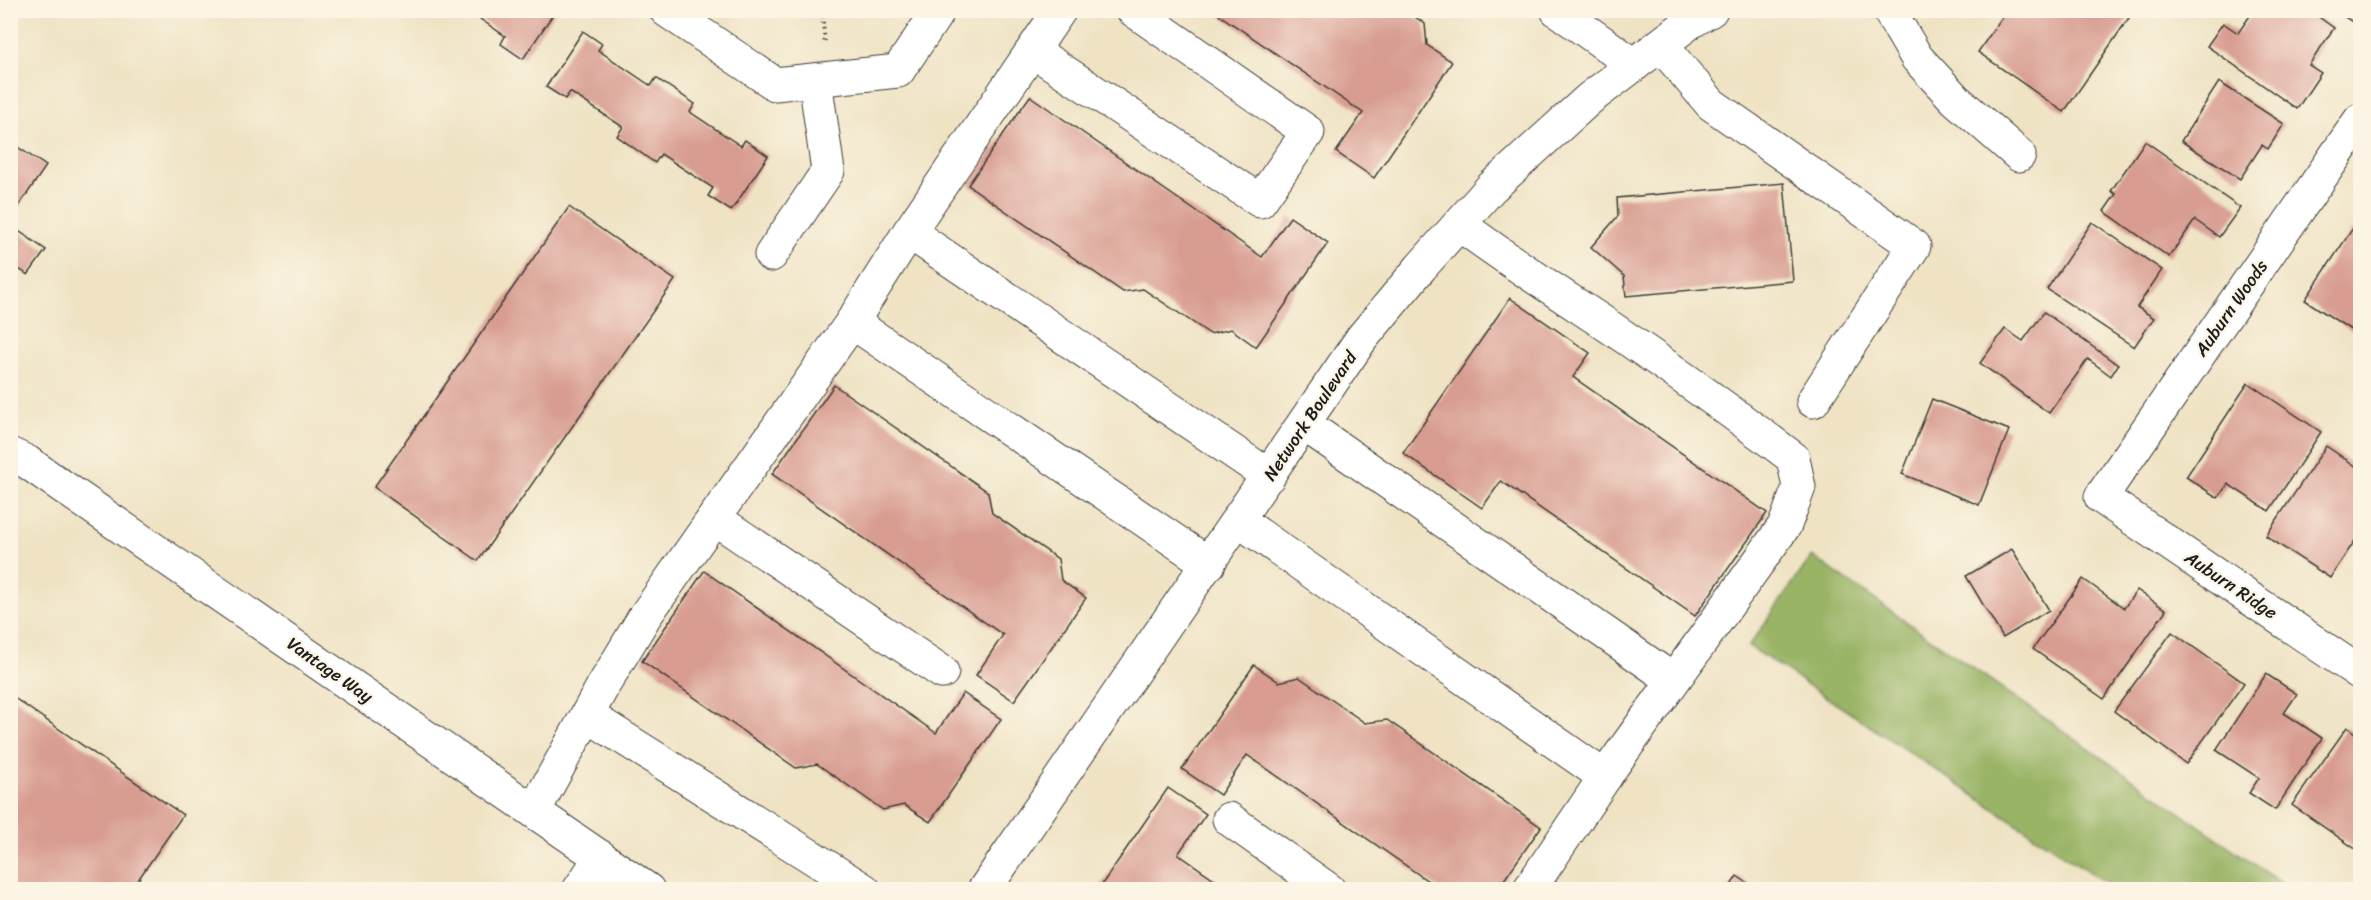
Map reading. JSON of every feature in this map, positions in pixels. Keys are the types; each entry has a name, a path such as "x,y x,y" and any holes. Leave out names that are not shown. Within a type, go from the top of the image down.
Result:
{"street":[{"path":"666,10 775,84 898,71 939,10"},
{"path":"534,811 645,616 852,322 909,232 1060,10"},
{"path":"1033,51 1260,201 1308,132 1133,10"},
{"path":"1557,10 1634,65"},
{"name":"Network Boulevard","path":"984,890 1362,338 1491,188 1589,99 1689,23 1712,10"},
{"path":"1889,10 1917,58 1955,99 2019,155"},
{"path":"1661,45 1711,104 1914,246 1813,401"},
{"path":"771,255 828,171 815,80"},
{"name":"Auburn Woods","path":"2101,496 2355,140"},
{"path":"1459,224 1743,420 1793,458 1799,487 1785,525 1673,680 1529,890"},
{"path":"909,232 1269,476"},
{"path":"852,322 1209,564"},
{"path":"1304,424 1673,680"},
{"name":"Vantage Way","path":"10,454 27,462 648,890"},
{"name":"Auburn Ridge","path":"2101,496 2361,673"},
{"path":"714,518 942,672"},
{"path":"1238,520 1605,777"},
{"path":"587,715 864,890"},
{"path":"1229,819 1329,890"},
{"path":"579,890 601,857"}],"green space":[{"path":"1812,556 2290,889 2115,889 1749,646"}],"building":[{"path":"467,10 556,10 523,59 501,44 505,36"},
{"path":"1212,10 1405,10 1425,24 1427,45 1452,62 1374,178 1336,152 1363,113"},
{"path":"2007,10 2131,10 2133,12 2064,112 1978,52"},
{"path":"2254,10 2309,10 2334,28 2309,65 2321,73 2297,109 2207,46 2223,23 2238,33"},
{"path":"2334,10 2360,10 2360,19 2357,25"},
{"path":"583,31 602,44 598,50 651,86 656,78 695,104 690,112 741,146 745,140 768,156 731,211 708,196 713,188 661,154 655,163 617,136 623,127 570,92 565,99 546,87"},
{"path":"2219,82 2284,124 2268,149 2262,145 2240,179 2181,141"},
{"path":"1030,96 1262,257 1290,217 1328,243 1256,347 1231,329 1210,334 1143,289 1123,292 968,185"},
{"path":"2145,141 2240,208 2219,237 2195,220 2169,257 2104,211 2116,194 2111,191"},
{"path":"10,142 46,166 10,219"},
{"path":"1784,183 1793,281 1626,296 1624,276 1591,247 1618,216 1617,198"},
{"path":"569,207 675,280 478,561 374,487"},
{"path":"2092,222 2162,270 2137,307 2154,318 2134,347 2047,289"},
{"path":"10,225 46,250 28,275 10,263"},
{"path":"2353,228 2360,233 2360,336 2305,300"},
{"path":"1510,298 1590,353 1573,377 1767,513 1695,616 1501,481 1482,508 1403,453"},
{"path":"2044,312 2118,365 2111,376 2088,359 2049,413 1980,363 2005,329 2023,341"},
{"path":"2248,383 2321,432 2269,511 2228,484 2218,498 2186,477"},
{"path":"834,385 988,492 992,513 1058,559 1061,580 1086,598 1014,701 976,675 1003,635 772,474"},
{"path":"1932,399 2009,430 1979,505 1902,474"},
{"path":"2326,446 2360,469 2360,533 2330,578 2266,536"},
{"path":"2012,549 2049,610 2003,638 1966,576"},
{"path":"704,571 936,733 963,693 1001,719 930,822 904,805 883,810 817,764 796,768 642,661"},
{"path":"2083,579 2124,608 2137,590 2166,610 2104,699 2033,649"},
{"path":"2172,632 2244,683 2186,764 2114,711"},
{"path":"1254,665 1279,682 1299,677 1365,723 1387,720 1541,827 1497,890 1441,890 1247,755 1220,795 1182,769"},
{"path":"2266,674 2297,694 2284,713 2322,738 2275,810 2249,793 2259,778 2216,750"},
{"path":"10,695 183,815 131,890 10,890"},
{"path":"2347,727 2360,737 2360,852 2292,805"},
{"path":"1168,788 1206,814 1178,854 1230,890 1098,890"},
{"path":"1737,876 1758,890 1728,890"}]}
